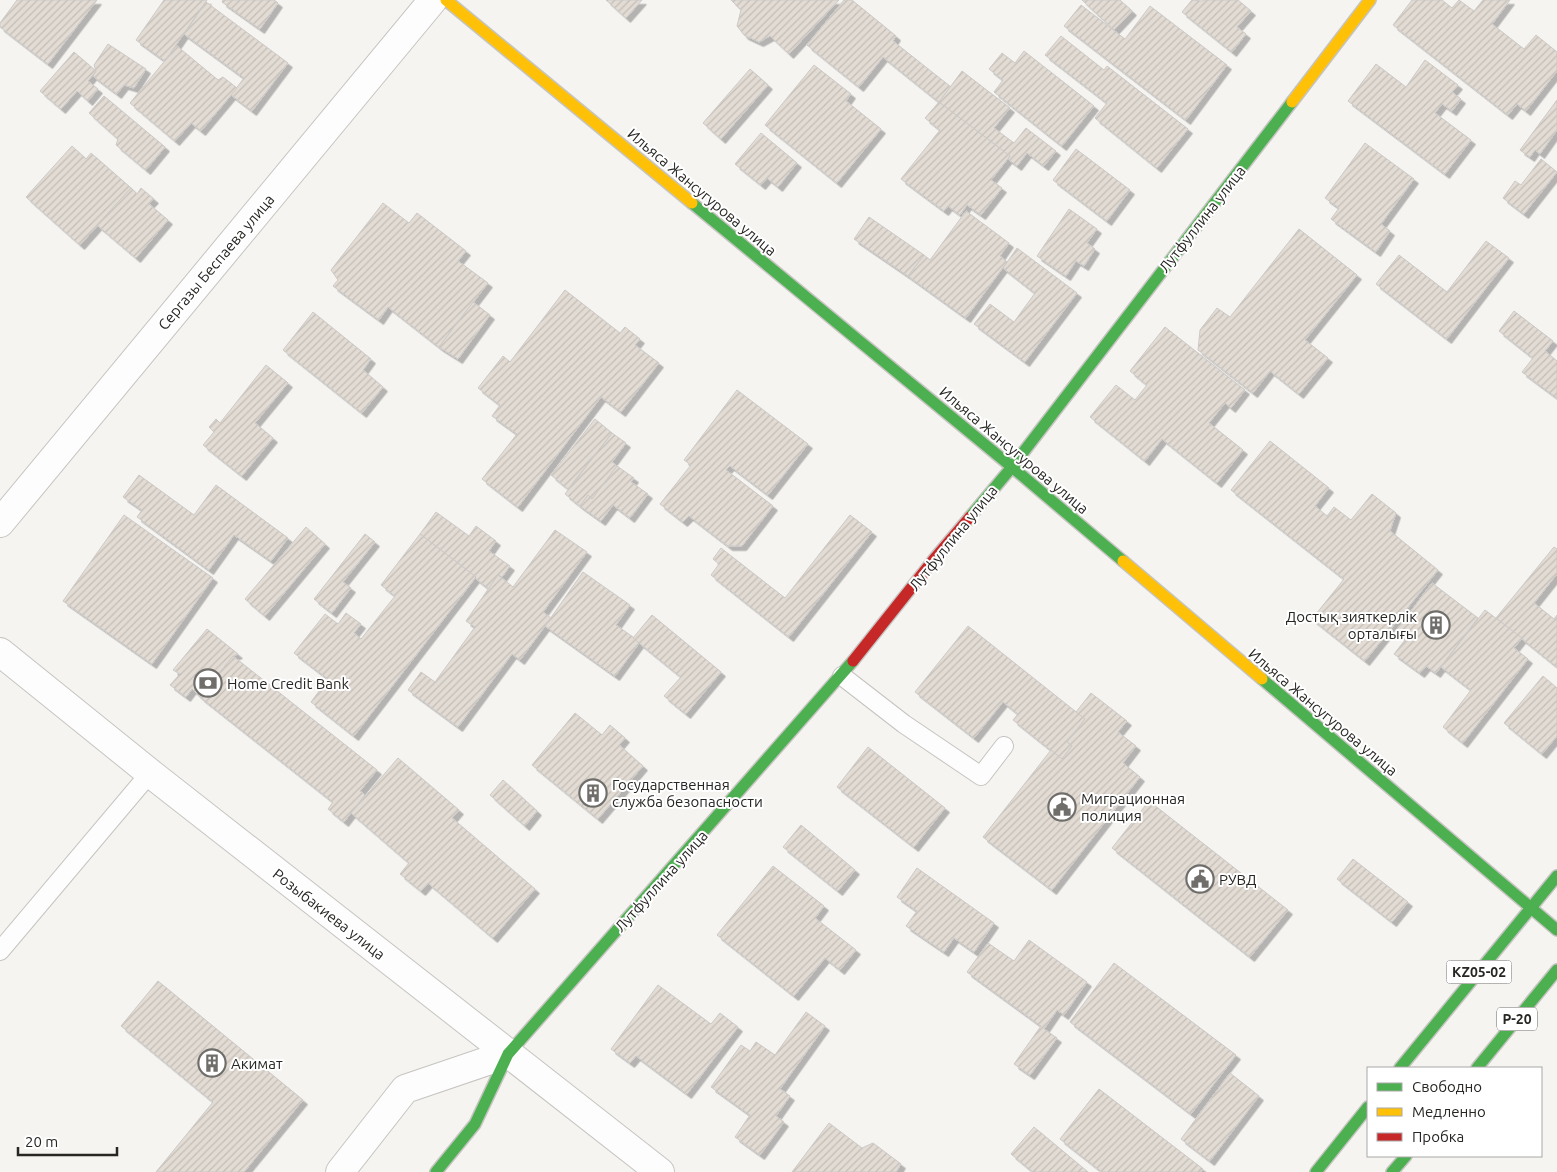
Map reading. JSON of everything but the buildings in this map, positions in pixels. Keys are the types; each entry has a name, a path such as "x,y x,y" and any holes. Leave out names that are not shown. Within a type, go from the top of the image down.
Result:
{"main road":[{"name":"Ильяса Жансугурова улица","path":"446,0 1012,467 1557,930"},
{"name":"Лутфуллина улица","path":"436,1172 475,1124 508,1054 842,676 935,558 1012,467 1370,0"},
{"name":"KZ05-02","path":"1401,1067 1557,876"},
{"name":"Р-20","path":"1478,1067 1557,970"},
{"path":"1316,1172 1367,1109"},
{"path":"1392,1172 1405,1157"}],"street":[{"name":"Сергазы Беспаева улица","path":"0,523 433,0"},
{"name":"Розыбакиева улица","path":"0,652 150,773 660,1172"},
{"name":"Лутфуллина улица","path":"340,1172 405,1089 508,1054"}],"lane":[{"path":"842,676 904,724 981,776 1004,746"},
{"path":"0,951 150,773"}],"traffic: fast":[{"path":"970,517 1012,467 1292,102"},
{"path":"692,203 1123,561"},
{"path":"436,1172 475,1124 508,1054 853,661"},
{"path":"1262,679 1557,930"},
{"path":"1401,1067 1557,876"},
{"path":"1478,1067 1557,970"},
{"path":"1316,1172 1367,1108"},
{"path":"1392,1172 1405,1157"}],"traffic: slow":[{"path":"446,0 692,203"},
{"path":"1292,102 1370,0"},
{"path":"1123,561 1262,679"}],"traffic: jam":[{"path":"853,661 970,517"}],"place":[{"name":"Достық зияткерлік орталығы","path":"1436,625"},
{"name":"Home Credit Bank","path":"208,683"},
{"name":"Государственная служба безопасности","path":"593,793"},
{"name":"Миграционная полиция","path":"1062,807"},
{"name":"РУВД","path":"1200,879"},
{"name":"Акимат","path":"212,1063"}]}
